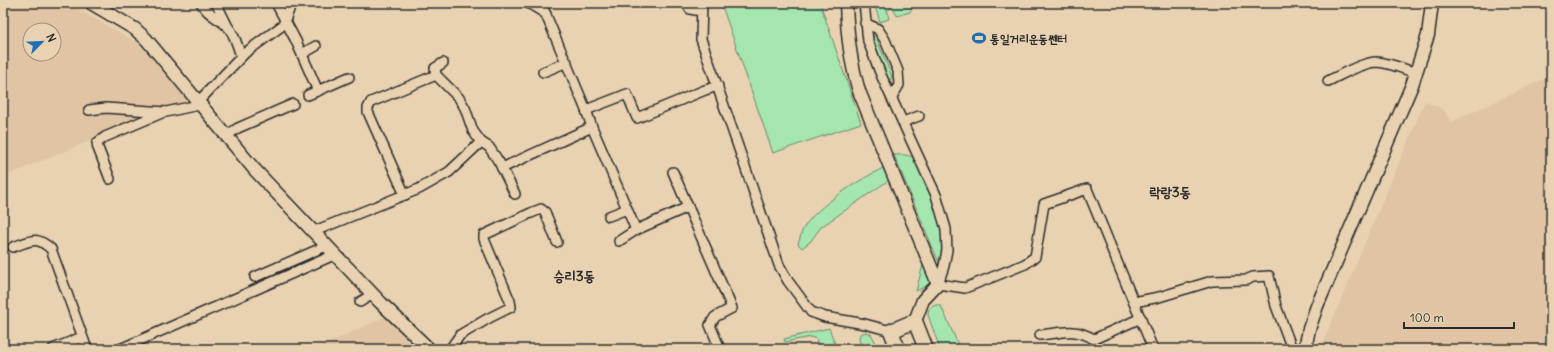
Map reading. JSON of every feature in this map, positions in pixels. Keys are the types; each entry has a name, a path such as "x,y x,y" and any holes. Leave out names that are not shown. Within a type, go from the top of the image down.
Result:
{"main road":[{"path":"91,3 135,29 146,39 254,169 330,251 430,349"},
{"path":"846,3 848,46 853,70 862,98 938,284 923,300 915,321 926,349"},
{"path":"1305,349 1316,306 1416,73 1428,35 1432,3"},
{"path":"898,349 891,330 915,321"}],"street":[{"path":"201,3 203,8 212,16 228,26"},
{"path":"216,3 228,26 241,57"},
{"path":"276,3 302,54 318,91"},
{"path":"110,179 94,144 105,137 166,112 194,106 241,57 283,26 290,3"},
{"path":"528,3 546,14"},
{"path":"541,3 636,230"},
{"path":"686,3 690,9 701,7 701,39 780,265 797,294 811,312 825,317 891,330"},
{"path":"864,3 868,41 881,75 936,195 946,229 947,250 938,284 965,288 1025,264 1035,257 1044,204 1088,189 1154,349"},
{"path":"865,23 878,29 885,40 898,71 899,85 892,97"},
{"path":"302,54 316,46"},
{"path":"544,72 566,62"},
{"path":"1328,81 1368,63 1377,62 1389,64 1416,73"},
{"path":"443,63 435,68 436,74 459,98 465,108 473,131 481,142 489,147 502,168 515,194"},
{"path":"405,194 368,112 368,108 371,102 436,74"},
{"path":"308,95 350,76"},
{"path":"586,110 627,94 637,118 718,86"},
{"path":"226,136 238,128 293,104"},
{"path":"89,110 106,108 166,112"},
{"path":"903,122 919,116"},
{"path":"502,168 592,127"},
{"path":"312,232 419,189 449,172 481,142"},
{"path":"673,172 732,308 715,317 710,325 720,349"},
{"path":"619,240 636,230 688,207"},
{"path":"609,216 626,209"},
{"path":"450,349 460,335 510,307 510,301 484,239 484,234 541,210 545,212 557,242"},
{"path":"13,247 34,240 42,242 50,249 87,349"},
{"path":"255,277 330,251"},
{"path":"120,349 330,251"},
{"path":"1134,302 1159,297 1212,280 1246,280 1253,277 1268,276 1276,306 1292,349"},
{"path":"360,302 373,294"},
{"path":"1040,335 1076,331 1094,339 1141,318"},
{"path":"53,349 82,337"}],"shaded area":[{"path":"3,3 67,3 138,43 187,100 3,177"},
{"path":"1551,76 1551,349 1321,349 1425,101 1444,110 1451,122"},
{"path":"385,317 420,349 315,349"}],"green space":[{"path":"721,3 820,3 861,123 773,153"},
{"path":"874,3 915,3 910,12 897,16 893,8 887,10 889,19 880,22"},
{"path":"874,36 876,37 892,77 890,80 888,79 872,39"},
{"path":"894,155 905,155 912,157 922,170 932,192 942,234 940,265"},
{"path":"883,168 889,180 821,227 810,242 802,248 798,244 803,229 818,211 839,194 862,179"},
{"path":"924,261 930,284 916,291"},
{"path":"940,305 942,308 960,349 940,349 928,315 930,308"},
{"path":"829,328 837,349 820,349 816,339 811,337 785,342 784,339"},
{"path":"866,332 871,334 879,349 862,349 859,339 860,334"}],"place":[{"name":"통일거리운동쎈터","path":"979,38"}],"district":[{"name":"락랑3동","path":"1170,192"},
{"name":"승리3동","path":"574,276"}]}
